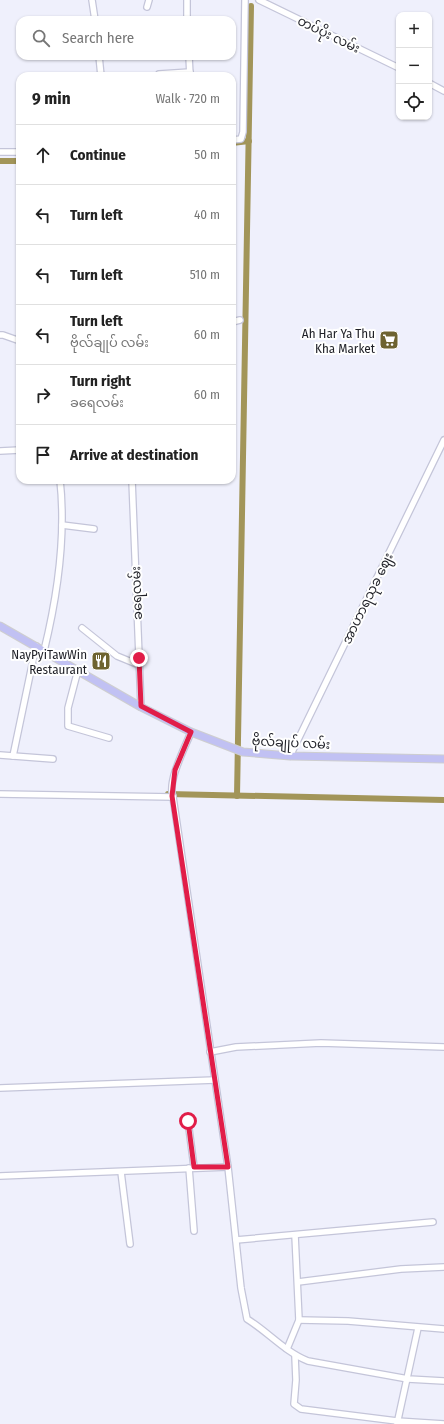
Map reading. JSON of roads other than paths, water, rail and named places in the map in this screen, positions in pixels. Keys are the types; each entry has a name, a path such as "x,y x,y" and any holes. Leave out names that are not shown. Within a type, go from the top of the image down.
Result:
{"main road":[{"name":"ဗိုလ်ချုပ် လမ်း","path":"0,626 141,706 191,732 231,746 243,752 290,756 444,759"}],"street":[{"path":"92,0 94,16"},
{"path":"147,7 149,0"},
{"path":"187,0 187,16"},
{"path":"236,140 241,139 243,132 245,0"},
{"name":"တပ်ပိုး လမ်း","path":"259,0 396,67"},
{"path":"99,60 101,72"},
{"path":"189,60 190,72"},
{"path":"431,84 444,91"},
{"path":"0,152 16,152"},
{"path":"236,321 240,320"},
{"path":"0,335 3,334 16,339"},
{"name":"အာဟာရသုခ ဈေး","path":"290,756 444,440"},
{"path":"0,452 16,450"},
{"path":"44,651 53,615 62,525 60,484"},
{"name":"ခရေလမ်း","path":"132,484 141,706"},
{"path":"62,525 94,529"},
{"path":"82,628 117,656 139,665"},
{"path":"13,756 36,646"},
{"path":"78,670 68,708 68,726 108,738"},
{"path":"191,732 175,770 172,795 228,1167 246,1319 295,1356 325,1365 408,1379 444,1381"},
{"path":"0,755 53,759"},
{"path":"0,794 172,795"},
{"path":"210,1052 236,1047 321,1044 444,1047"},
{"path":"0,1088 215,1080"},
{"path":"188,1121 194,1231"},
{"path":"0,1176 228,1167"},
{"path":"121,1172 130,1244"},
{"path":"236,1240 433,1222"},
{"path":"287,1349 299,1320 295,1235"},
{"path":"298,1282 401,1269 444,1268"},
{"path":"299,1320 348,1321 444,1329"},
{"path":"397,1423 408,1379 418,1328"},
{"path":"295,1356 296,1380 294,1404 301,1409 397,1423 444,1424"}],"waterway":[{"path":"237,796 251,6"},
{"path":"236,143 249,141"},
{"path":"0,161 16,161"},
{"path":"168,794 444,800"}],"place":[{"name":"Ah Har Ya Thu Kha Market","path":"389,340"},
{"name":"NayPyiTawWin Restaurant","path":"101,661"}]}
